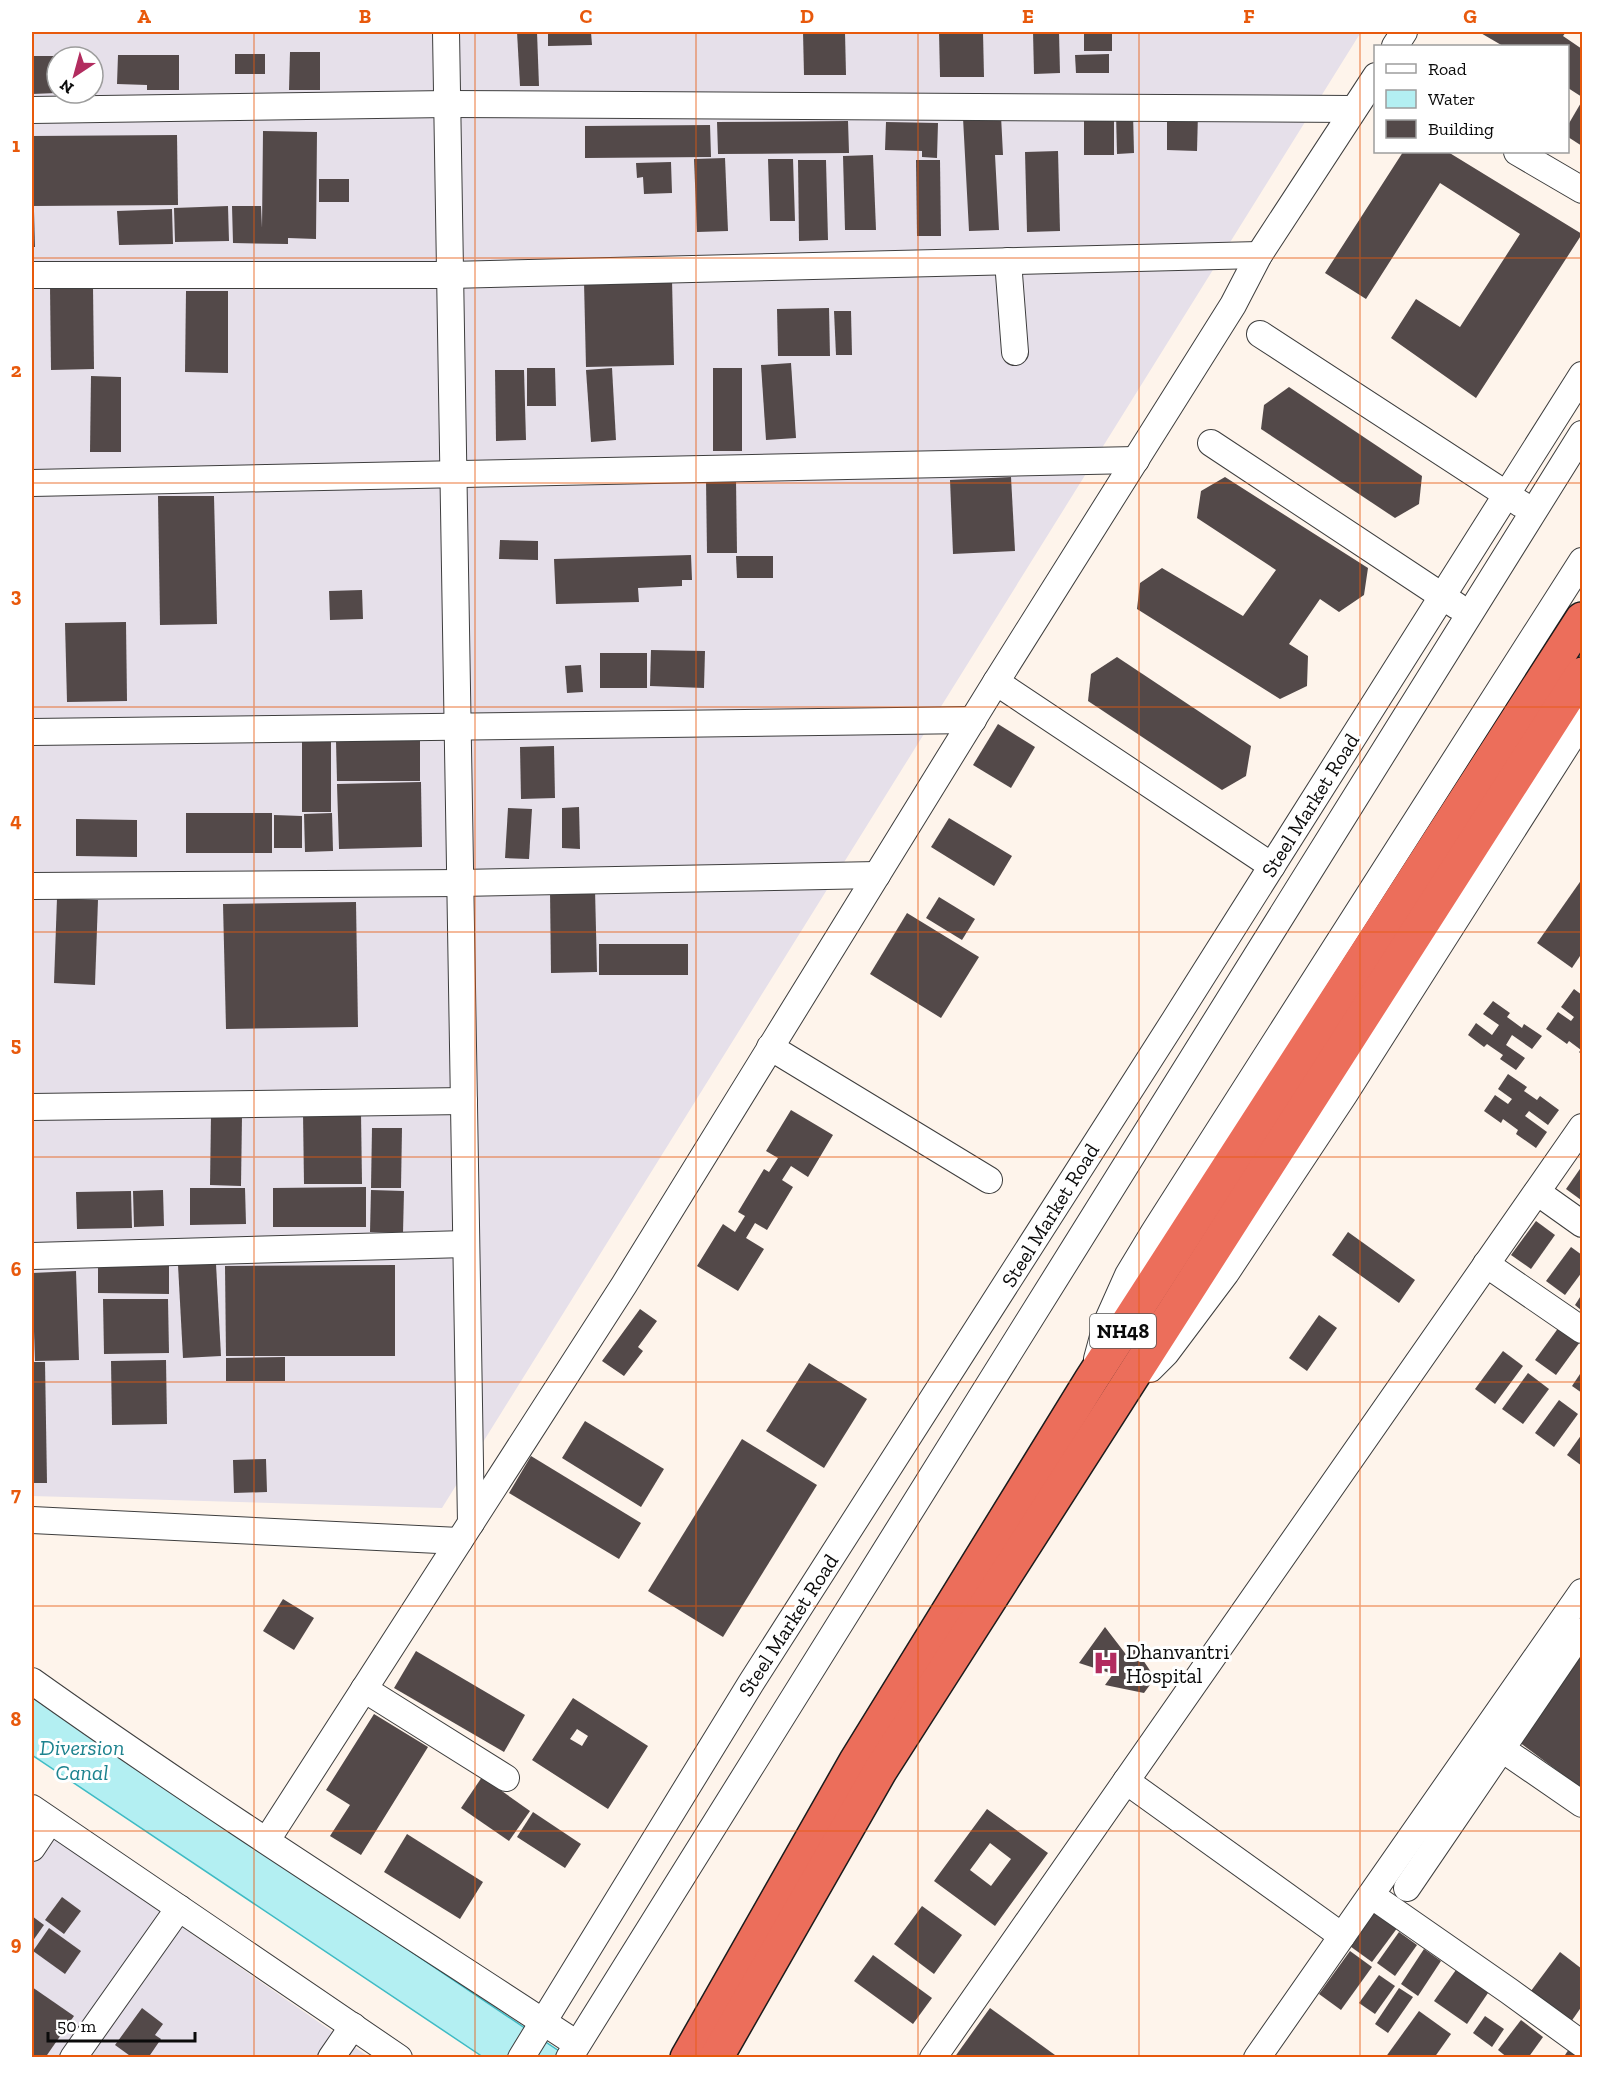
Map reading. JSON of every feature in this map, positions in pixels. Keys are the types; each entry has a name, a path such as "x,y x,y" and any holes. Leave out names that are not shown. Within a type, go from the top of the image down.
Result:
{"highway":[{"name":"NH48","path":"687,2058 856,1761 1091,1380 1582,619"},
{"name":"NH48","path":"716,2058 880,1771 1582,674"}],"street":[{"path":"446,32 466,1244 465,1532"},
{"path":"1396,45 1404,32"},
{"path":"267,1840 624,1285 996,682 1233,305 1259,255 1374,79"},
{"path":"32,110 447,104 1352,110"},
{"path":"1519,153 1582,190"},
{"path":"32,275 450,275 1259,255"},
{"path":"1008,261 1015,352"},
{"path":"1260,334 1534,512"},
{"name":"Steel Market Road","path":"521,2058 751,1683 1582,375"},
{"name":"Steel Market Road","path":"573,2051 1582,434"},
{"path":"1211,443 1470,614"},
{"path":"32,483 1136,460"},
{"path":"1091,1380 1107,1322 1128,1275 1582,561"},
{"path":"996,682 1272,866"},
{"path":"32,732 973,720"},
{"path":"1115,1404 1166,1353 1226,1273 1344,1095 1582,721"},
{"path":"32,886 460,883 877,874"},
{"path":"770,1047 989,1180"},
{"path":"32,1107 464,1101"},
{"path":"933,2058 1582,1127"},
{"path":"1537,1192 1582,1224"},
{"path":"1052,1212 1085,1232"},
{"path":"32,1256 466,1244"},
{"path":"1486,1264 1582,1330"},
{"path":"32,1520 465,1532"},
{"path":"1407,1888 1582,1592"},
{"path":"1257,2058 1371,1895 1582,1631"},
{"path":"32,1681 542,2022 573,2051"},
{"path":"364,1689 506,1778"},
{"path":"1493,1743 1582,1804"},
{"path":"1126,1781 1342,1936"},
{"path":"32,1848 41,1815 399,2058"},
{"path":"1371,1895 1509,1990 1582,2044"},
{"path":"73,2058 179,1908"},
{"path":"331,2058 353,2026"}],"shaded area":[{"path":"32,32 1361,32 442,1508 32,1496"},
{"path":"32,1823 369,2057 32,2057"}],"water":[{"name":"Diversion Canal","path":"32,1697 568,2057 483,2057 32,1755"}],"building":[{"path":"517,32 537,32 539,86 520,86"},
{"path":"548,32 591,32 592,45 548,46"},
{"path":"803,32 845,32 846,75 804,75"},
{"path":"939,32 983,32 984,77 940,77"},
{"path":"1033,32 1059,32 1060,73 1034,74"},
{"path":"1084,32 1112,32 1112,51 1084,51"},
{"path":"1479,32 1566,32 1563,36 1582,49 1582,97 1569,89 1569,45 1501,45"},
{"path":"290,52 320,52 320,90 289,90"},
{"path":"235,54 265,54 265,74 235,74"},
{"path":"1109,54 1109,73 1076,73 1075,55"},
{"path":"118,55 179,55 179,90 147,90 147,85 117,84"},
{"path":"32,56 45,56 45,93 32,94"},
{"path":"1582,101 1582,146 1569,138 1569,123"},
{"path":"1167,112 1198,113 1197,151 1167,150"},
{"path":"1116,113 1133,113 1134,153 1117,154"},
{"path":"1001,116 1003,155 995,155 999,230 969,231 963,118"},
{"path":"1084,116 1114,116 1114,155 1084,155"},
{"path":"848,121 849,153 718,154 717,122"},
{"path":"886,122 938,123 937,158 922,157 922,151 885,150"},
{"path":"710,125 711,157 585,158 585,126"},
{"path":"263,131 317,132 316,239 288,238 288,244 233,243 232,206 261,206 262,228"},
{"path":"177,135 178,205 32,206 32,136"},
{"path":"1058,151 1060,231 1027,232 1025,152"},
{"path":"1402,153 1450,153 1582,234 1476,398 1391,338 1416,299 1460,327 1520,234 1440,183 1366,299 1325,273"},
{"path":"873,155 876,230 845,230 843,156"},
{"path":"725,158 728,231 697,232 694,159"},
{"path":"768,159 793,159 795,221 770,221"},
{"path":"798,160 826,160 828,240 799,241"},
{"path":"916,160 940,160 941,236 917,236"},
{"path":"671,162 672,193 644,194 643,177 637,178 636,163"},
{"path":"319,179 349,179 349,202 319,202"},
{"path":"228,206 229,241 175,242 174,208"},
{"path":"172,209 173,244 119,245 117,211"},
{"path":"32,211 34,211 35,247 32,247"},
{"path":"672,280 674,365 586,367 584,282"},
{"path":"50,287 93,287 94,369 51,370"},
{"path":"186,291 228,291 228,373 185,372"},
{"path":"829,308 830,356 778,356 777,309"},
{"path":"834,311 851,311 852,355 836,355"},
{"path":"791,363 796,438 766,440 761,365"},
{"path":"527,368 555,368 556,406 527,406"},
{"path":"612,368 616,440 591,442 586,370"},
{"path":"713,368 742,368 742,451 713,451"},
{"path":"495,370 524,370 526,440 496,441"},
{"path":"91,376 121,377 121,452 90,452"},
{"path":"1289,387 1422,476 1419,504 1395,518 1261,429 1264,405"},
{"path":"1011,477 1015,551 953,554 950,480"},
{"path":"1225,477 1368,568 1364,595 1339,612 1320,599 1289,644 1308,656 1307,686 1280,699 1137,609 1140,583 1162,568 1243,616 1276,570 1197,518 1201,491"},
{"path":"706,479 736,479 737,553 707,553"},
{"path":"158,496 214,496 217,624 160,625"},
{"path":"500,540 538,541 538,560 499,559"},
{"path":"691,555 692,580 682,580 682,586 638,588 639,602 556,604 554,559"},
{"path":"736,556 773,556 773,578 737,578"},
{"path":"362,590 363,619 330,620 329,591"},
{"path":"126,622 127,701 67,702 65,623"},
{"path":"651,650 705,651 704,688 650,686"},
{"path":"600,653 647,653 647,688 600,688"},
{"path":"1117,657 1251,746 1246,776 1222,790 1088,701 1091,674"},
{"path":"581,665 583,692 567,693 565,666"},
{"path":"998,724 1035,747 1011,788 973,765"},
{"path":"302,737 331,737 331,812 302,812"},
{"path":"336,741 420,741 420,781 337,781"},
{"path":"554,746 555,798 521,799 520,747"},
{"path":"421,782 422,847 339,849 337,784"},
{"path":"579,807 580,849 562,848 562,808"},
{"path":"508,808 532,809 529,859 505,858"},
{"path":"186,813 272,813 272,853 186,853"},
{"path":"332,813 333,851 305,852 304,814"},
{"path":"274,815 302,816 302,848 274,848"},
{"path":"949,818 1012,856 994,886 931,847"},
{"path":"76,819 137,820 137,857 76,856"},
{"path":"1582,879 1582,953 1572,968 1537,943"},
{"path":"595,889 597,972 551,973 550,890"},
{"path":"939,897 975,919 962,940 926,918"},
{"path":"57,898 98,900 95,985 54,983"},
{"path":"356,902 358,1027 226,1029 223,904"},
{"path":"907,913 979,957 941,1018 870,974"},
{"path":"599,944 688,944 688,975 599,975"},
{"path":"1574,989 1582,995 1582,1055 1579,1052 1581,1050 1569,1041 1567,1044 1546,1029 1558,1012 1571,1021 1574,1017 1561,1007"},
{"path":"1493,1001 1510,1013 1507,1017 1522,1028 1524,1024 1542,1036 1532,1049 1512,1035 1506,1045 1525,1058 1516,1070 1500,1059 1503,1055 1487,1044 1484,1047 1468,1035 1476,1023 1492,1035 1499,1025 1483,1014"},
{"path":"1508,1074 1527,1087 1524,1091 1537,1100 1540,1096 1559,1110 1548,1125 1529,1111 1525,1116 1547,1132 1536,1148 1516,1134 1518,1130 1503,1119 1501,1123 1484,1111 1495,1095 1508,1104 1512,1099 1498,1089"},
{"path":"791,1110 833,1135 808,1177 791,1166 782,1180 793,1187 767,1230 755,1223 746,1238 764,1249 738,1291 697,1266 723,1224 735,1232 745,1216 738,1212 764,1169 769,1172 778,1158 766,1151"},
{"path":"303,1113 361,1113 362,1184 304,1184"},
{"path":"211,1115 242,1116 241,1186 210,1185"},
{"path":"372,1128 402,1128 401,1188 371,1188"},
{"path":"1582,1166 1582,1198 1581,1200 1566,1189"},
{"path":"366,1187 366,1227 273,1227 273,1188"},
{"path":"190,1188 245,1188 246,1224 190,1225"},
{"path":"163,1190 164,1226 134,1227 133,1191"},
{"path":"371,1190 404,1191 403,1233 370,1232"},
{"path":"131,1191 132,1228 77,1229 76,1192"},
{"path":"1536,1221 1555,1235 1531,1269 1511,1255"},
{"path":"1348,1232 1415,1280 1399,1303 1332,1255"},
{"path":"1571,1247 1582,1255 1582,1272 1565,1295 1546,1281"},
{"path":"98,1264 169,1266 169,1294 98,1293"},
{"path":"216,1264 221,1356 183,1358 178,1265"},
{"path":"395,1265 395,1356 226,1356 225,1266"},
{"path":"76,1271 79,1360 35,1361 32,1273"},
{"path":"1582,1294 1582,1311 1575,1305"},
{"path":"103,1299 168,1299 169,1353 104,1354"},
{"path":"640,1309 657,1321 638,1347 643,1351 624,1376 602,1361"},
{"path":"1319,1315 1337,1328 1307,1371 1289,1358"},
{"path":"1559,1327 1580,1342 1556,1375 1535,1360"},
{"path":"1503,1351 1523,1366 1495,1404 1475,1389"},
{"path":"285,1357 285,1381 226,1381 226,1358"},
{"path":"166,1360 167,1424 112,1425 111,1361"},
{"path":"32,1362 45,1362 47,1483 32,1483"},
{"path":"809,1363 867,1399 824,1468 766,1431"},
{"path":"1582,1371 1582,1393 1572,1386"},
{"path":"1528,1373 1549,1389 1523,1424 1502,1409"},
{"path":"1559,1400 1578,1414 1554,1447 1535,1433"},
{"path":"585,1421 664,1469 641,1507 562,1458"},
{"path":"1582,1434 1582,1466 1567,1455"},
{"path":"742,1439 817,1485 723,1637 648,1591"},
{"path":"531,1456 641,1523 619,1559 509,1493"},
{"path":"266,1459 267,1492 234,1493 233,1460"},
{"path":"283,1599 314,1618 294,1650 263,1631"},
{"path":"1105,1627 1128,1657 1135,1648 1155,1678 1144,1693 1105,1685 1113,1674 1079,1663"},
{"path":"416,1651 525,1715 504,1752 394,1688"},
{"path":"1582,1651 1582,1789 1519,1742"},
{"path":"573,1698 648,1746 608,1809 532,1760","holes":["577,1729 588,1736 582,1746 570,1739"]},
{"path":"374,1714 428,1747 361,1855 330,1836 350,1805 326,1790"},
{"path":"482,1777 530,1811 509,1841 461,1808"},
{"path":"987,1809 1048,1853 995,1926 934,1881","holes":["990,1843 1011,1859 991,1886 970,1870"]},
{"path":"533,1812 581,1844 565,1868 517,1837"},
{"path":"407,1834 483,1882 460,1919 384,1872"},
{"path":"62,1897 81,1911 64,1934 45,1920"},
{"path":"922,1906 962,1935 934,1974 894,1944"},
{"path":"1372,1908 1398,1927 1372,1962 1347,1944"},
{"path":"32,1916 44,1925 32,1942"},
{"path":"49,1928 81,1951 65,1974 33,1951"},
{"path":"1399,1932 1417,1945 1395,1976 1377,1963"},
{"path":"1424,1949 1441,1961 1418,1996 1401,1984"},
{"path":"1350,1951 1372,1967 1341,2010 1319,1994"},
{"path":"1560,1952 1582,1969 1582,2006 1566,2029 1525,1999"},
{"path":"873,1955 932,1998 913,2024 854,1981"},
{"path":"1458,1967 1490,1990 1467,2024 1434,2001"},
{"path":"1379,1975 1395,1986 1375,2014 1359,2003"},
{"path":"32,1987 74,2016 45,2058 32,2058"},
{"path":"1399,1988 1413,1997 1388,2033 1375,2024"},
{"path":"142,2008 163,2024 155,2035 161,2039 148,2058 133,2058 115,2045"},
{"path":"990,2008 1055,2055 1053,2058 954,2058"},
{"path":"1419,2011 1451,2034 1434,2058 1385,2058"},
{"path":"1485,2016 1504,2029 1492,2047 1473,2033"},
{"path":"1521,2020 1543,2037 1528,2058 1508,2058 1498,2050"},
{"path":"1571,2046 1582,2053 1582,2058 1563,2058"}],"place":[{"name":"Dhanvantri Hospital","path":"1106,1663"}]}
